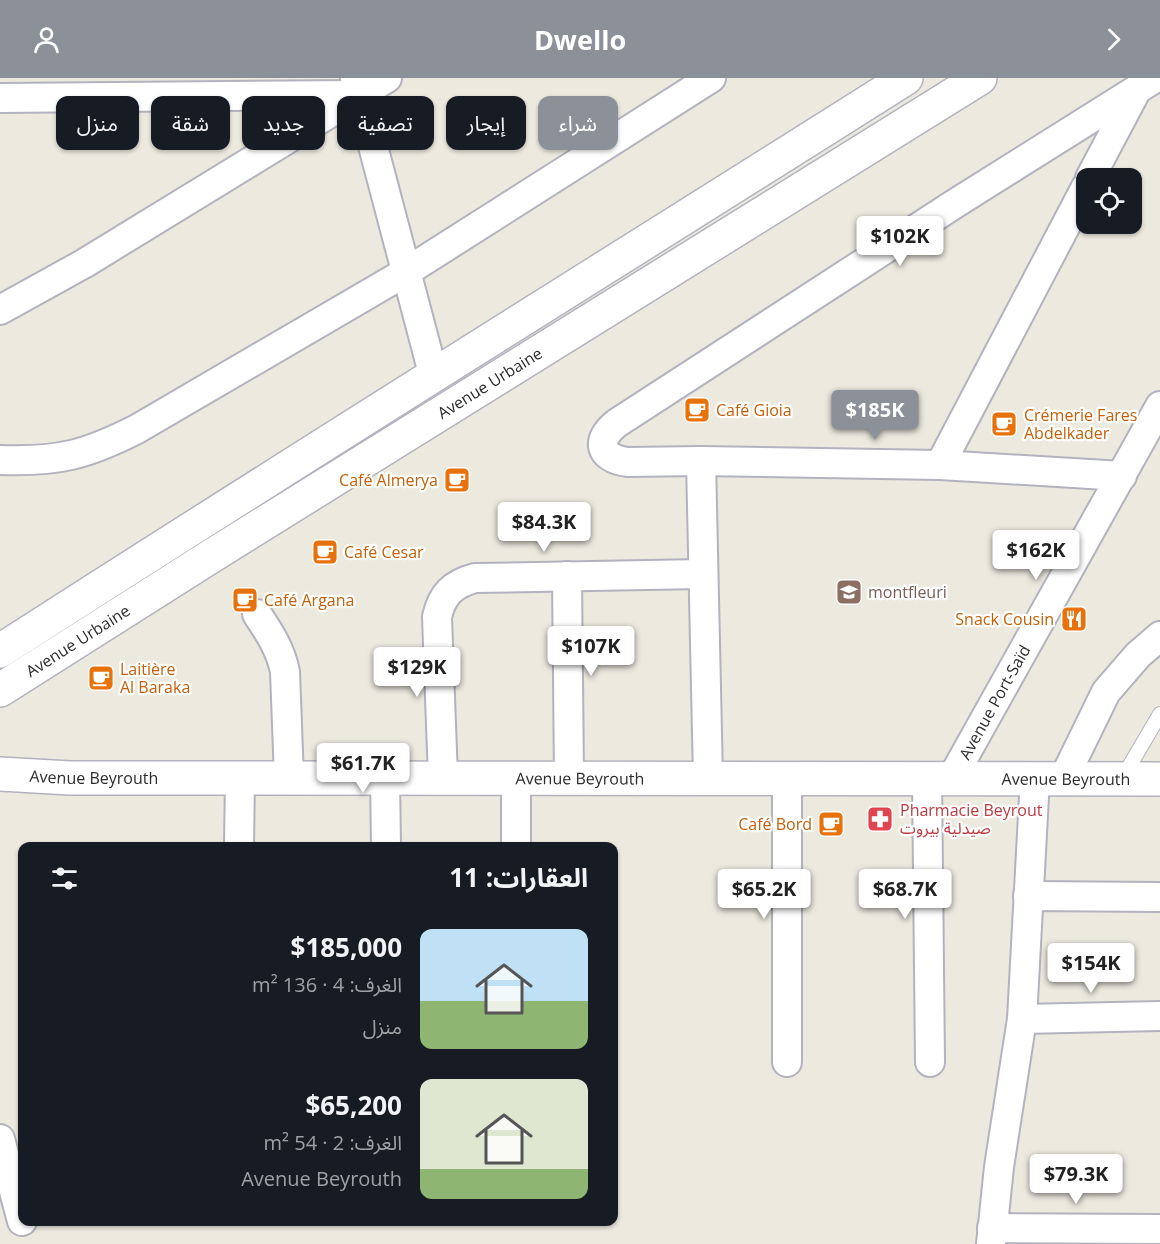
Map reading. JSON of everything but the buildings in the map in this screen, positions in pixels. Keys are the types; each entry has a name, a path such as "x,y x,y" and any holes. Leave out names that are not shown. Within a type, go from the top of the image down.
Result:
{"street":[{"path":"0,98 357,86 387,78"},
{"path":"0,460 30,461 70,457 102,447 137,429 406,272 711,78"},
{"name":"Avenue Urbaine","path":"0,651 191,528 906,78"},
{"name":"Avenue Urbaine","path":"0,690 223,548 980,78"},
{"path":"1096,168 1146,85"},
{"path":"1122,476 940,465 617,460 604,452 602,445 607,432 617,423 956,203 1146,85"},
{"path":"357,86 434,377"},
{"path":"0,310 86,263 357,86"},
{"path":"940,465 1076,206"},
{"name":"Avenue Port-Saïd","path":"940,778 1122,476 1160,406"},
{"path":"701,461 708,778"},
{"path":"443,778 437,617 444,596 452,587 462,581 475,578 703,574"},
{"path":"567,576 569,778"},
{"path":"257,614 276,646 285,672 290,778"},
{"path":"1160,636 1138,655 1106,692 1050,778 1028,896 1022,1019 999,1167 991,1236 1160,1229"},
{"name":"Avenue Beyrouth","path":"0,774 70,778 1160,779"},
{"path":"385,777 386,842"},
{"path":"238,842 240,778"},
{"path":"516,778 516,842"},
{"path":"930,1062 940,778"},
{"path":"787,779 787,1062"},
{"path":"1028,896 1160,897"},
{"path":"1022,1019 1160,1016"},
{"path":"0,1139 18,1206"},
{"path":"24,1226 29,1244"}],"lane":[{"path":"1123,779 1160,714"}],"place":[{"name":"Café Gioia","path":"697,410"},
{"name":"Crémerie Fares Abdelkader","path":"1004,424"},
{"name":"Café Almerya","path":"457,480"},
{"name":"Café Cesar","path":"325,552"},
{"name":"montfleuri","path":"849,592"},
{"name":"Café Argana","path":"245,600"},
{"name":"Snack Cousin","path":"1074,619"},
{"name":"Laitière Al Baraka","path":"101,678"},
{"name":"Pharmacie Beyrout صيدلية بيروت","path":"880,819"},
{"name":"Café Bord","path":"831,824"}]}
